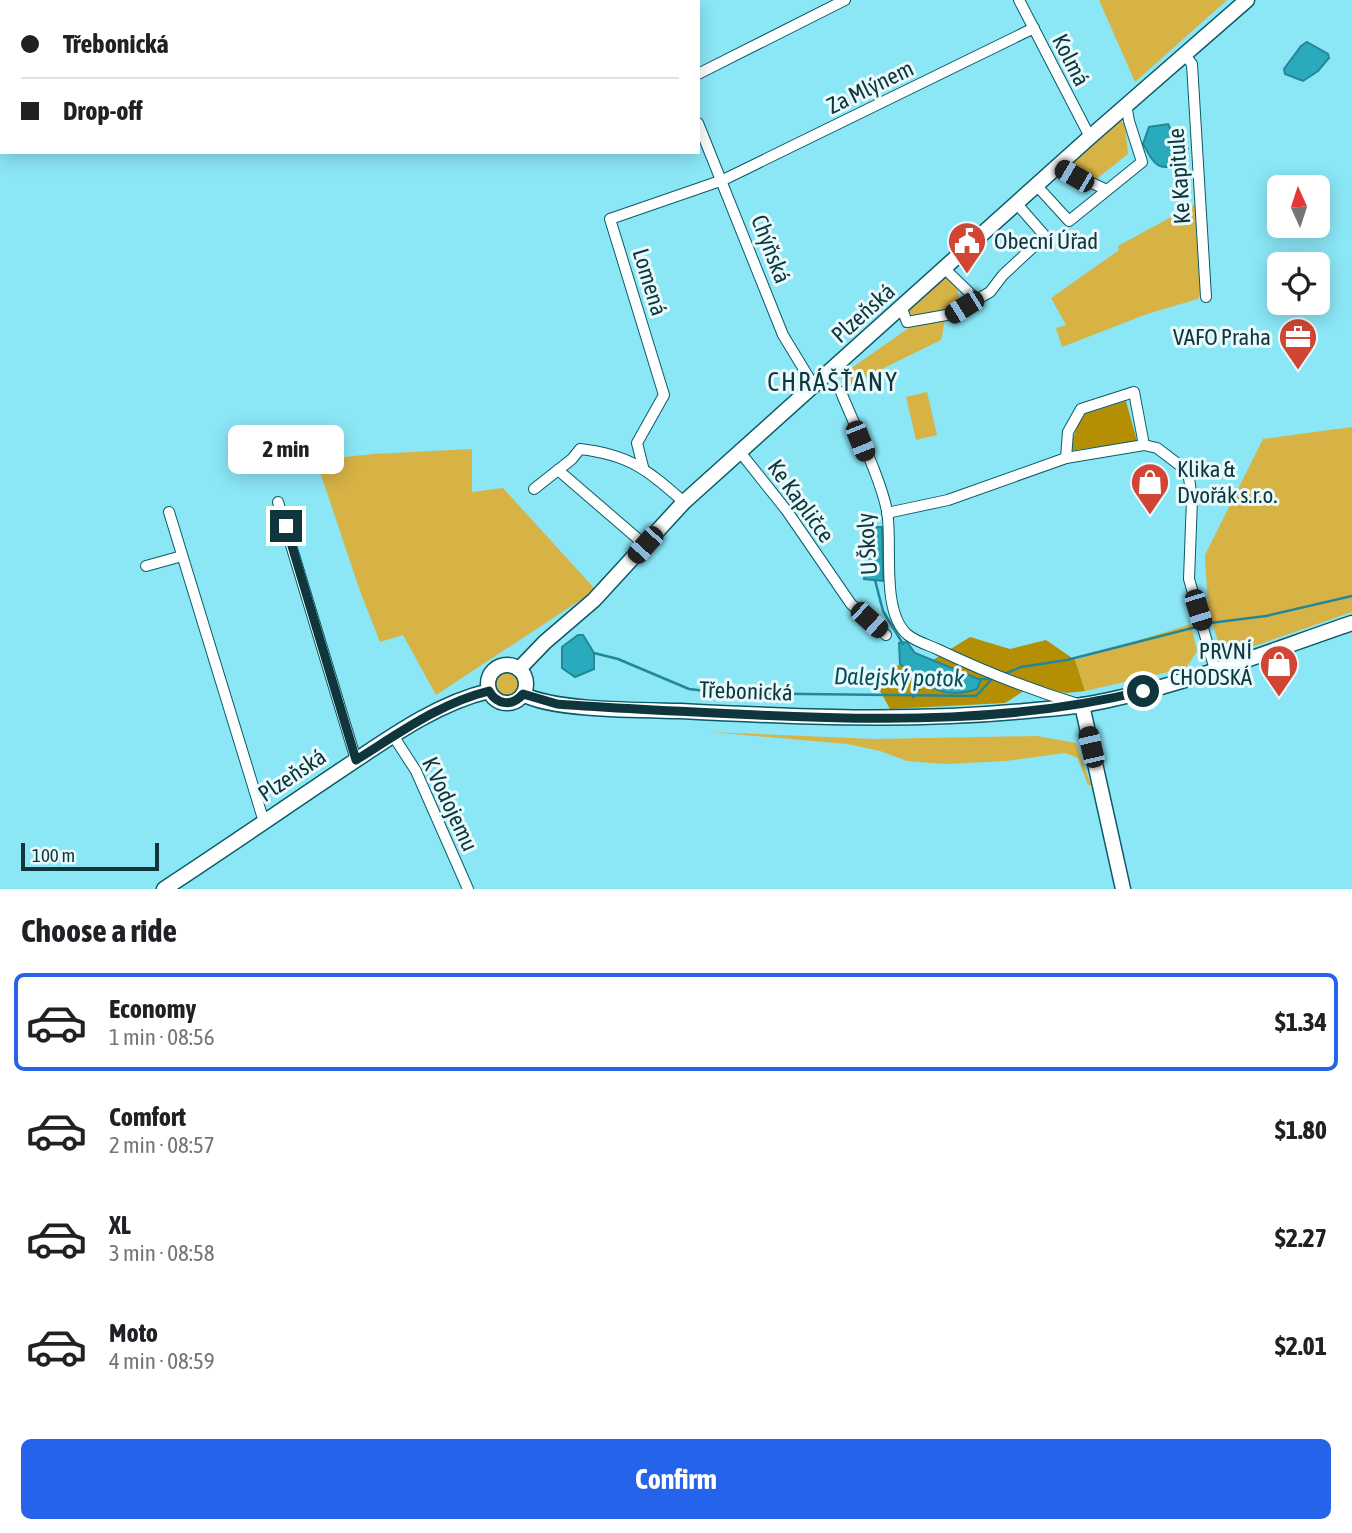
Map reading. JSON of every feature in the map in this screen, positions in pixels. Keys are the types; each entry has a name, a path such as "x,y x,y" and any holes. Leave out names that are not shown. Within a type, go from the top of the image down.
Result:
{"main road":[{"name":"Plzeňská","path":"519,669 545,642 594,600 684,502 902,309 1126,104 1247,0"},
{"name":"Třebonická","path":"523,694 557,704 866,719 978,716 1082,705 1143,691 1215,670 1352,623"},
{"path":"508,665 519,669 526,682 523,694 514,702 495,700 489,691 488,678 496,668 508,665"},
{"name":"Plzeňská","path":"164,889 356,760 442,708 468,696 489,691"},
{"path":"1082,705 1123,889"}],"street":[{"path":"700,73 845,0"},
{"name":"Kolmá","path":"1019,0 1090,137"},
{"name":"Za Mlýnem","path":"723,180 1034,28"},
{"name":"Ke Kapitule","path":"1184,54 1192,64 1206,298"},
{"path":"1037,186 1069,221 1142,162 1126,104"},
{"name":"Chýňská","path":"700,128 783,335 814,386"},
{"path":"1058,167 1107,190"},
{"name":"Lomená","path":"643,467 637,443 664,395 610,219 723,180"},
{"path":"902,309 907,322 952,314 990,292 1003,275 1045,236 1017,204"},
{"path":"945,269 976,299"},
{"name":"U Školy","path":"841,392 887,513 889,590 899,623 907,635 956,659 1038,692 1082,705"},
{"path":"1066,458 1068,432 1081,409 1134,392 1144,445"},
{"path":"887,513 948,500 1066,458 1144,445 1157,449 1182,467 1189,478 1192,499 1189,579 1215,670"},
{"path":"534,489 572,459 580,449 618,457 643,467 684,502"},
{"name":"Ke Kapličce","path":"740,452 787,511 851,604 886,635"},
{"path":"558,470 645,545"},
{"path":"278,502 356,760"},
{"path":"169,512 264,822"},
{"path":"146,566 182,556"},
{"name":"K Vodojemu","path":"394,737 416,771 468,889"}],"shaded area":[{"path":"1099,0 1227,0 1135,82"},
{"path":"1117,121 1125,123 1128,154 1095,180 1069,167"},
{"path":"1195,204 1201,290 1198,299 1147,314 1062,347 1056,328 1066,325 1051,298 1119,250 1118,246"},
{"path":"947,276 957,286 959,299 947,311 917,319 908,311"},
{"path":"945,321 941,340 843,388 843,374 913,325"},
{"path":"927,392 937,435 916,440 906,397"},
{"path":"1126,401 1137,441 1069,451 1081,415"},
{"path":"1352,427 1352,612 1223,657 1208,610 1205,555 1263,439"},
{"path":"472,449 472,492 503,488 594,588 585,597 436,695 403,635 380,642 316,460"},
{"path":"1191,624 1197,651 1186,668 1085,691 1075,660"},
{"path":"970,637 1010,649 1046,640 1075,660 1085,691 1066,693 1033,685 1005,703 890,709 880,691 892,666 933,660"},
{"path":"506,671 515,675 519,684 515,693 506,697 497,693 493,684 497,675"},
{"path":"710,732 874,739 1037,736 1076,743 1091,785 1088,785 1078,758 1065,753 1006,761 945,764 907,761 880,751 847,744"}],"water":[{"path":"1307,42 1328,54 1329,58 1318,71 1303,81 1285,74 1284,69"},
{"path":"1168,124 1175,139 1188,149 1181,163 1162,167 1157,165 1143,144 1149,127"},
{"path":"866,527 882,527 883,581 864,579"},
{"path":"578,635 583,635 594,653 594,669 575,677 562,668 562,647"},
{"path":"907,642 915,653 981,680 977,689 944,692 927,684 900,664 899,643"}],"waterway":[{"path":"875,580 883,611 903,644"},
{"name":"Dalejský potok","path":"1210,623 1266,616 1352,596"},
{"name":"Dalejský potok","path":"1002,675 1021,667 1067,660 1196,627"},
{"name":"Dalejský potok","path":"594,653 618,659 689,689 723,693 976,696 992,679"},
{"path":"979,679 992,679"},
{"path":"913,697 926,681"}],"place":[{"name":"Obecní Úřad","path":"967,275"},
{"name":"VAFO Praha","path":"1298,371"},
{"name":"Klika & Dvořák s.r.o.","path":"1150,516"},
{"name":"PRVNÍ CHODSKÁ","path":"1279,698"}],"district":[{"name":"CHRÁŠŤANY","path":"833,382"}],"route":[{"path":"286,526 356,760 431,713 468,696 489,691 495,700 501,703 514,702 523,694 557,704 866,719 978,716 1082,705 1143,691"}]}
